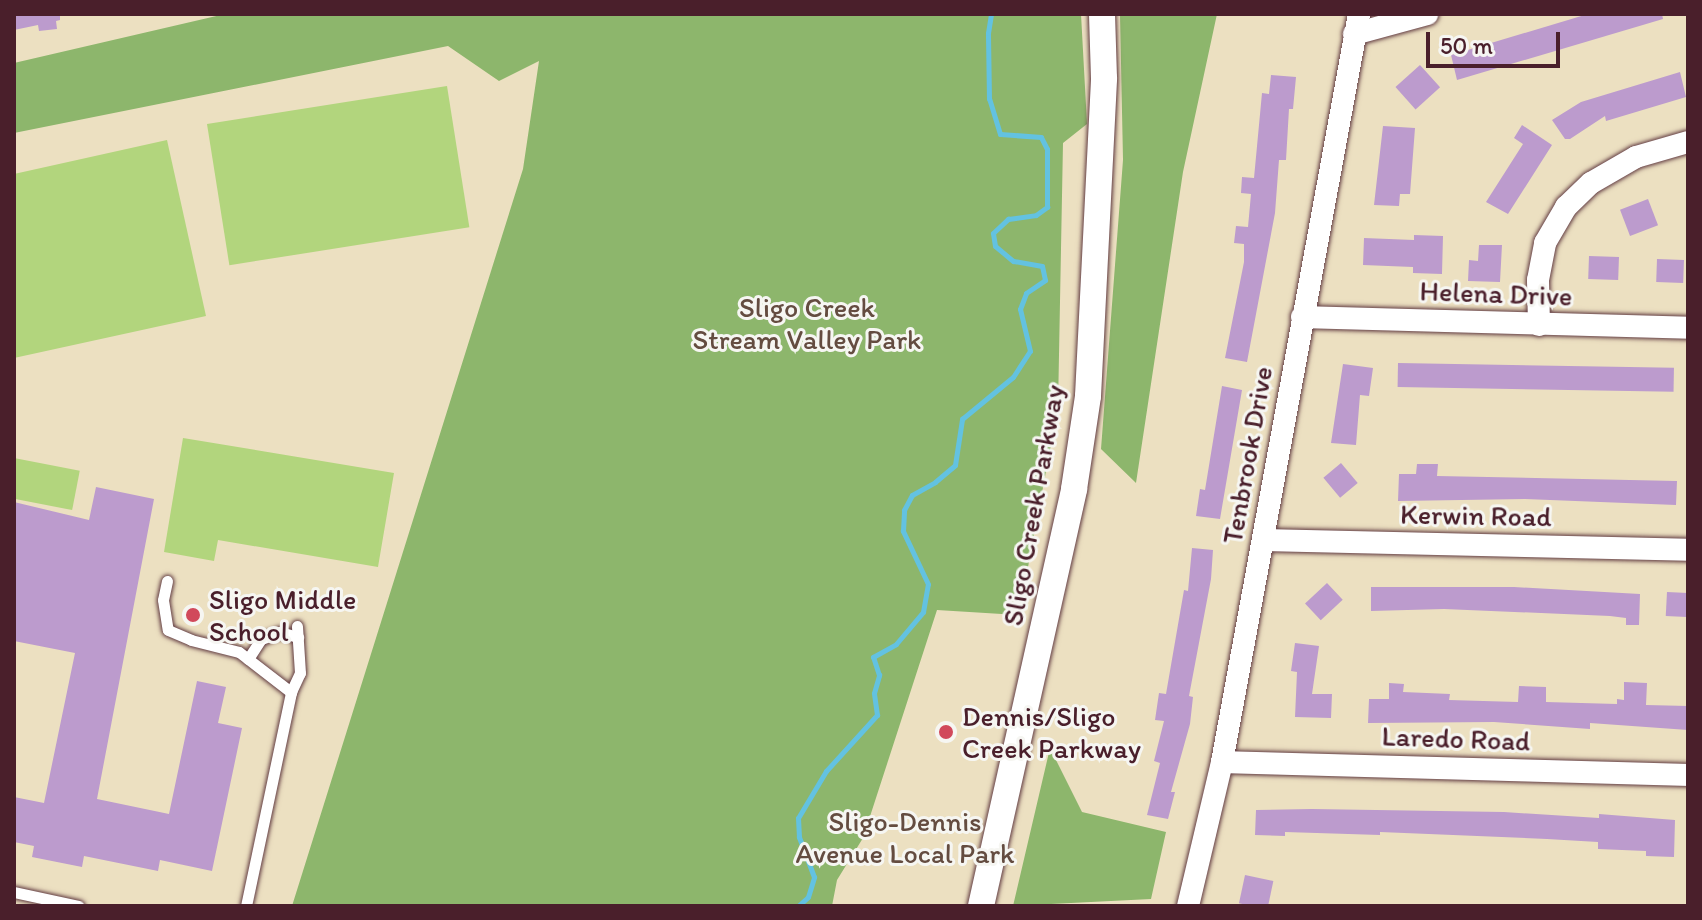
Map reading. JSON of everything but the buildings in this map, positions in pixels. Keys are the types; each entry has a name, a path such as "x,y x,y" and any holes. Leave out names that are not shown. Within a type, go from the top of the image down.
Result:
{"street":[{"name":"Sligo Creek Parkway","path":"981,906 1074,489 1088,396 1104,78 1102,14"},
{"path":"1356,24 1427,14"},
{"name":"Tenbrook Drive","path":"1188,906 1222,762 1356,24"},
{"path":"1539,325 1538,280 1545,243 1566,207 1591,183 1636,157 1688,142"},
{"name":"Helena Drive","path":"1302,317 1688,328"},
{"name":"Kerwin Road","path":"1263,540 1688,550"},
{"name":"Laredo Road","path":"1222,762 1688,775"}],"lane":[{"path":"167,581 163,600 168,630 191,640 239,652 291,692"},
{"path":"246,906 291,692 300,673 298,632 280,632 261,639 248,659"},
{"path":"14,892 79,906"}],"green space":[{"name":"Sligo Creek Stream Valley Park","path":"225,14 1081,14 1087,124 1063,143 1058,408 1019,615 937,610 863,838 837,880 832,906 292,906 523,169 539,61 499,81 448,46 14,133 14,63"},
{"path":"1120,14 1217,14 1183,172 1136,483 1101,449 1123,160"},
{"path":"447,86 469,227 229,265 207,124"},
{"path":"167,140 206,316 14,358 14,174"},
{"path":"183,438 394,473 378,567 218,540 214,561 164,552"},
{"path":"14,458 80,471 72,510 14,499"},
{"path":"1050,748 1082,812 1166,832 1151,899 1013,906"}],"waterway":[{"path":"798,906 808,897 814,877 799,837 798,818 826,771 877,715 874,693 879,675 873,657 896,644 923,612 928,584 903,531 904,510 912,495 935,482 955,465 962,419 1013,377 1030,351 1020,309 1026,293 1045,280 1042,266 1013,261 995,246 993,233 1008,219 1036,215 1047,207 1047,149 1041,137 1000,134 989,99 988,33 991,14"}],"place":[{"name":"Sligo Middle School","path":"193,615"},
{"name":"Dennis/Sligo Creek Parkway","path":"946,732"}],"park label":[{"name":"Sligo-Dennis Avenue Local Park","path":"905,837"}]}
